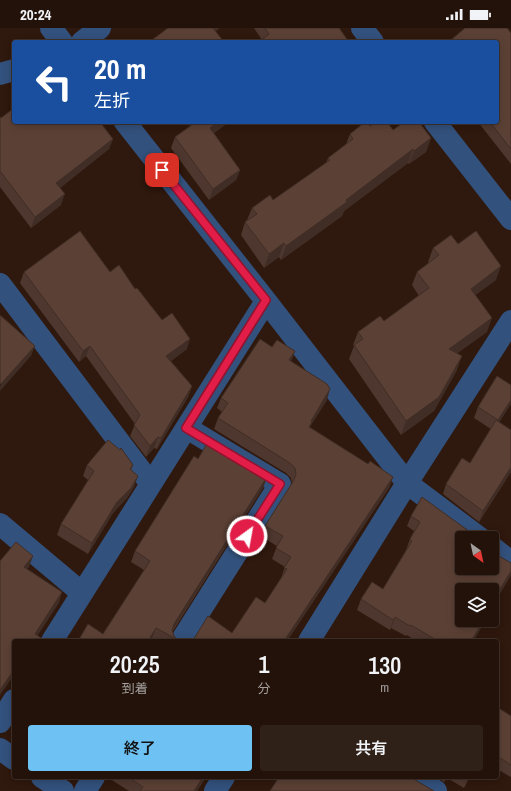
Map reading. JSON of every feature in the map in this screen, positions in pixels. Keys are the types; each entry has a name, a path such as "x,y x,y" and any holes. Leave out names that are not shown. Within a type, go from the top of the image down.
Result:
{"street":[{"path":"51,28 60,40"},
{"path":"85,40 100,28"},
{"path":"362,28 371,40"},
{"path":"0,74 12,71"},
{"path":"127,124 266,300 407,483 471,531"},
{"path":"437,124 511,219"},
{"path":"0,284 152,484"},
{"path":"53,639 152,484 266,300"},
{"path":"310,639 407,483 511,321"},
{"path":"182,639 280,484 186,428"},
{"path":"0,524 82,593"},
{"path":"499,553 511,562"},
{"path":"0,722 12,703"},
{"path":"0,750 12,758"},
{"path":"45,779 63,791"},
{"path":"85,791 93,779"},
{"path":"215,791 223,779"},
{"path":"416,779 436,791"}],"building":[{"path":"168,28 213,28 222,40 152,40"},
{"path":"265,28 339,28 348,40 262,40 269,34"},
{"path":"465,28 507,28 511,33 511,149 492,124 499,124 499,40 452,39"},
{"path":"12,110 12,124 102,124 113,139 56,183 65,194 35,217 0,171 0,117 1,118"},
{"path":"193,124 215,124 210,128 240,170 213,189 175,137"},
{"path":"362,124 368,124 370,126 373,124 388,124 393,130 401,124 420,124 431,138 414,151 413,149 346,200 347,202 286,246 284,243 269,254 245,222 257,214 252,208 270,195 273,200 330,160 328,158 353,139 350,134"},
{"path":"80,231 110,272 119,265 135,289 137,288 162,320 172,313 190,339 166,356 192,386 161,438 158,437 150,446 134,425 140,415 90,346 83,351 24,272"},
{"path":"476,231 501,266 471,289 492,318 449,349 462,356 439,397 406,421 354,345 363,339 358,332 380,316 384,321 429,288 417,272 439,255 433,248 451,235 458,244"},
{"path":"0,315 35,346 1,384 0,383"},
{"path":"260,339 272,347 277,340 295,351 289,360 327,384 330,389 309,427 368,464 370,461 393,477 285,639 193,639 208,616 232,633 256,597 265,603 287,569 284,568 291,557 276,548 283,536 265,526 294,480 296,474 295,468 290,463 218,418 228,403 221,398"},
{"path":"497,376 511,385 511,400 498,420 478,407"},
{"path":"496,420 511,430 511,467 483,511 446,484 462,458 470,463"},
{"path":"108,440 120,450 121,448 133,465 130,469 138,476 131,488 117,502 92,543 61,524 94,471 87,465"},
{"path":"208,442 267,477 174,624 172,630 177,639 156,628 149,639 79,639 88,624 103,634 150,561 135,551 194,456 198,459"},
{"path":"422,497 469,531 455,531 455,575 499,575 499,556 511,563 511,571 499,591 499,583 455,583 455,627 480,627 472,639 435,639 395,617 393,620 361,599 372,582 383,589 412,541 410,539 420,522 411,516"},
{"path":"16,542 33,556 24,567 62,592 35,634 43,639 12,639 12,673 0,690 0,561"},
{"path":"499,708 511,716 511,765 499,757"},
{"path":"131,779 202,779 194,791 140,791 143,787"},
{"path":"278,779 413,779 434,791 270,791"}],"route":[{"path":"162,170 266,300 186,428 280,484 247,536"}]}
